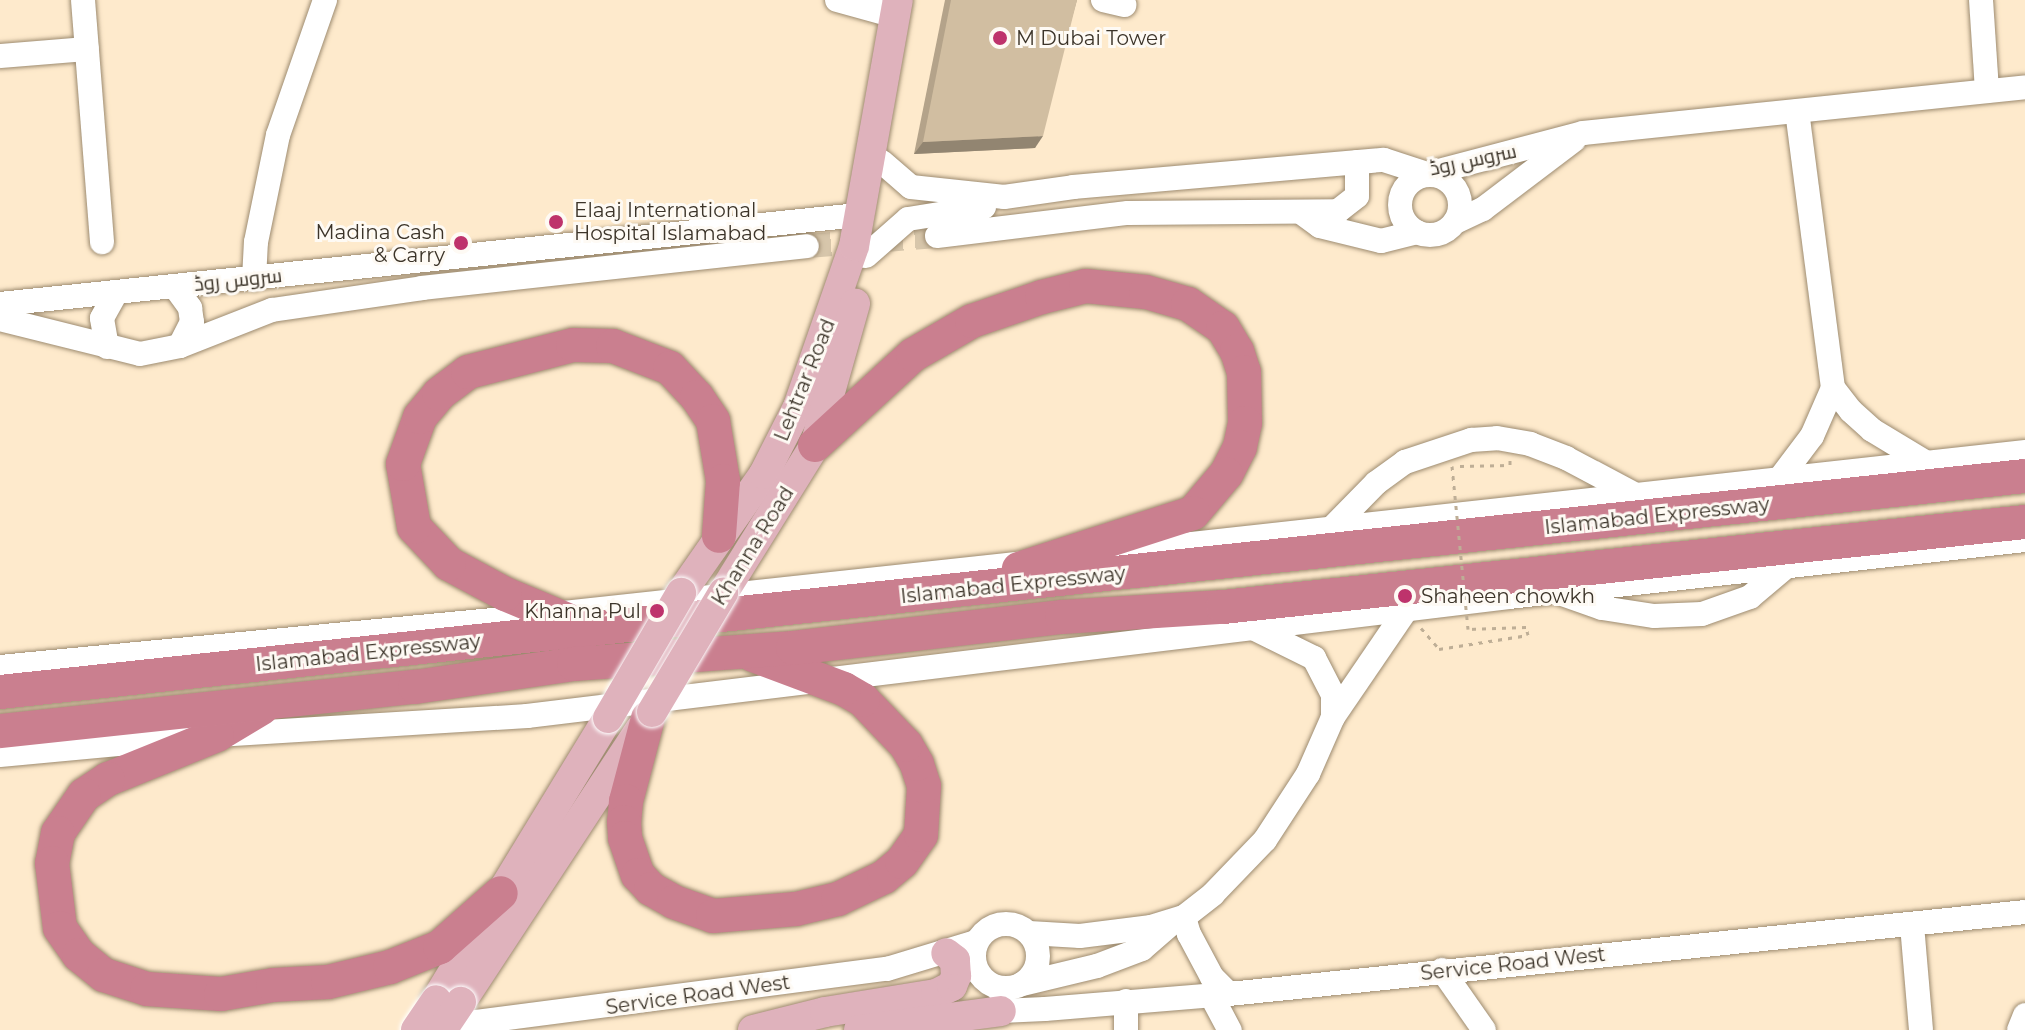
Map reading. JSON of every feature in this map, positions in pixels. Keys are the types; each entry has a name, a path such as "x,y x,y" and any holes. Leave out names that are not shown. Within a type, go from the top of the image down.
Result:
{"highway":[{"path":"815,445 913,355 972,321 1086,286 1146,292 1188,304 1223,328 1237,351 1244,372 1245,423 1240,447 1226,474 1193,513 942,593"},
{"path":"590,630 505,594 449,564 414,527 403,464 420,417 439,394 468,372 573,345 613,346 670,368 713,421 723,481 719,536"},
{"name":"Islamabad Expressway","path":"0,692 2025,476"},
{"name":"Islamabad Expressway","path":"0,731 269,704 574,664 744,652 1062,617 1223,607 1378,592 2025,522"},
{"path":"650,715 626,801 624,822 625,838 638,875 651,889 674,902 713,916 796,909 838,899 884,877 902,862 921,835 925,811 924,786 906,745 863,700 744,652"},
{"path":"269,704 217,735 108,779 84,795 58,833 52,863 60,928 79,955 104,975 147,989 221,994 273,985 328,982 390,967 440,947 501,893"}],"main road":[{"name":"Khanna Road","path":"416,1030 453,1014 650,715 815,445 866,256 903,5"},
{"name":"Lehtrar Road","path":"608,718 681,593 764,474 798,407 842,285 903,5"},
{"name":"Khanna Road","path":"453,1014 501,893 608,718"},
{"path":"753,1030 825,1012 936,994 952,986 956,976 955,960 946,953"},
{"path":"859,1030 1008,994"}],"street":[{"path":"83,0 102,242"},
{"path":"254,279 256,242 278,135 325,0"},
{"path":"837,0 903,5"},
{"path":"1981,0 1987,91"},
{"path":"0,56 87,49"},
{"name":"سروس روڈ","path":"882,162 911,187 928,192 1004,197 1073,187 1384,160 1427,174 1583,133 2025,87"},
{"path":"1797,111 1833,388 1851,411 1872,430 1925,462"},
{"path":"1302,213 1320,226 1381,241 1417,232 1431,235 1445,232 1455,222 1483,209 1583,133"},
{"path":"937,236 1128,213 1222,209 1302,213 1338,211 1350,205 1357,196 1357,162"},
{"path":"1417,232 1401,213 1400,199 1405,187 1415,178 1427,174 1441,176 1453,184 1460,196 1460,209 1455,222"},
{"path":"866,256 908,219 984,207 1004,197"},
{"name":"سروس روڈ","path":"0,304 859,215"},
{"path":"0,319 140,354 180,346 272,310 422,288 807,246"},
{"path":"175,287 190,308 192,322 180,346"},
{"path":"107,347 102,318 116,293"},
{"path":"1781,477 1812,436 1833,388"},
{"path":"1332,528 1376,483 1405,462 1471,440 1497,438 1530,444 1566,458 1634,494"},
{"path":"0,667 555,614 2025,452"},
{"path":"0,755 217,735 527,716 1557,592 2025,540"},
{"path":"1557,592 1602,608 1654,616 1702,614 1750,597 1787,566"},
{"path":"1182,924 1080,936 1029,933 1011,924 1000,924 990,927 976,942 974,962 977,972 992,986 1008,994 1142,949 1182,924 1265,840 1308,774 1333,717 1406,610"},
{"path":"1255,628 1314,658 1333,695 1333,717"},
{"name":"Service Road West","path":"1008,994 1044,1019 1126,1001 1217,989 1442,970 2025,912"},
{"path":"1182,924 1217,989 1230,1030"},
{"path":"1912,925 1921,1030"},
{"path":"1008,994 1035,970 1038,960 1029,933"},
{"name":"Service Road West","path":"416,1030 887,969 976,942"},
{"path":"1442,970 1484,1030"},
{"path":"1126,1001 1126,1030"},
{"path":"2019,1030 2025,1015"}],"path":[{"path":"1406,610 1439,649 1528,635 1526,627 1468,629 1452,466"}],"building":[{"path":"951,0 1077,0 1043,136 923,142"}],"tunnel":[{"path":"807,246 937,236"}],"place":[{"name":"M Dubai Tower","path":"1000,38"},
{"name":"Elaaj International Hospital Islamabad","path":"556,222"},
{"name":"Madina Cash & Carry","path":"461,243"},
{"name":"Shaheen chowkh","path":"1405,596"},
{"name":"Khanna Pul","path":"657,611"}]}
